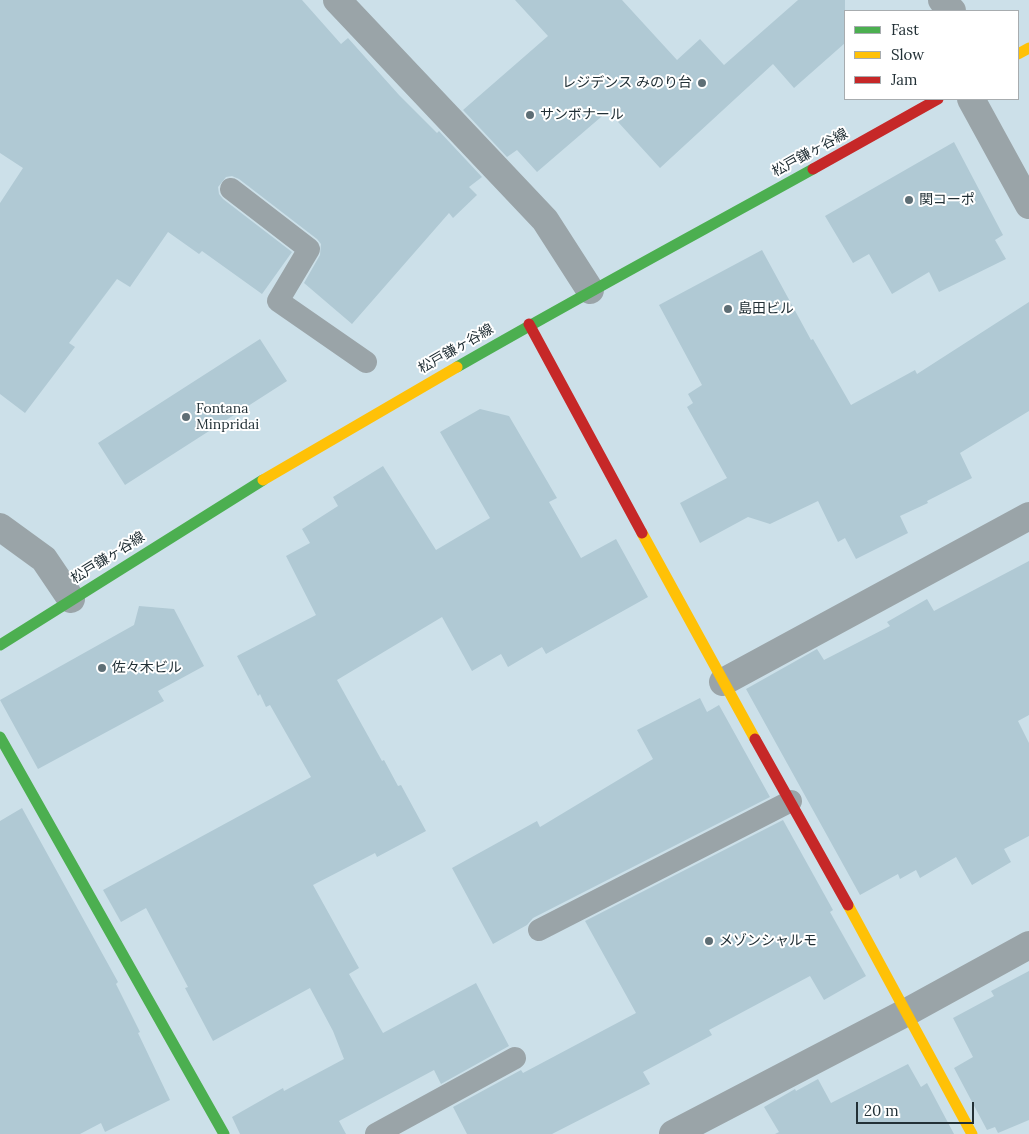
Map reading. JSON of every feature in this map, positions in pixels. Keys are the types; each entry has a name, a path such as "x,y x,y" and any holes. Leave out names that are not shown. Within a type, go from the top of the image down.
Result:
{"street":[{"path":"337,0 544,220 590,290"},
{"path":"942,0 951,10"},
{"name":"松戸鎌ヶ谷線","path":"0,645 297,459 529,324 638,266 936,100"},
{"path":"973,100 1029,205"},
{"path":"529,324 723,682 791,801 972,1134"},
{"path":"723,682 1029,516"},
{"path":"0,527 44,559 71,599"},
{"path":"0,737 164,1032 224,1134"},
{"path":"673,1134 907,1012 1029,945"}],"lane":[{"path":"231,189 309,249 278,301 366,362"},
{"path":"539,930 791,801"},
{"path":"376,1134 515,1058"}],"building":[{"path":"0,0 302,0 341,44 348,38 399,95 437,133 439,131 482,177 469,187 477,195 453,218 449,213 352,324 304,283 320,255 321,244 317,239 239,179 232,176 226,177 218,187 219,194 223,199 292,252 262,294 202,251 199,254 168,232 130,287 117,279 69,343 75,347 25,413 0,394 0,203 23,168 0,153"},
{"path":"515,0 622,0 677,60 700,39 724,65 798,0 845,0 844,44 794,88 773,64 660,168 608,111 537,172 517,150 507,157 463,110 548,36"},
{"path":"954,142 1003,235 995,240 1006,259 939,292 929,272 892,294 869,254 853,263 825,216"},
{"path":"762,250 811,340 813,339 851,405 915,370 917,374 1029,302 1029,411 960,453 972,478 927,501 928,503 900,516 908,533 856,559 845,538 838,542 818,501 770,524 748,517 700,543 680,503 727,478 687,407 693,403 688,394 702,385 659,305"},
{"name":"Fontana Minpridai","path":"260,339 287,381 125,485 98,443"},
{"path":"480,409 509,416 557,498 549,502 581,558 616,539 648,597 546,654 542,647 508,667 501,654 472,671 442,617 337,680 382,761 384,760 398,786 401,785 426,831 377,857 375,853 313,885 359,968 349,974 383,1033 476,983 509,1046 441,1084 434,1070 339,1121 346,1134 240,1134 232,1117 283,1088 284,1091 344,1059 333,1031 310,988 213,1041 185,988 188,987 146,908 121,922 103,890 311,777 270,705 266,707 260,694 258,696 237,656 316,615 286,556 310,543 302,529 338,506 333,497 383,466 436,550 490,518 440,432"},
{"path":"1029,561 1029,715 1018,721 1029,743 1029,836 1004,849 1011,862 972,885 956,857 920,878 916,870 900,879 898,874 860,895 746,689 817,649 824,660 890,626 887,622 927,599 934,611"},
{"name":"佐々木ビル","path":"139,606 174,609 204,666 158,691 164,701 38,769 0,700 134,625"},
{"path":"700,698 707,712 719,705 770,797 533,918 527,925 493,944 452,868 537,821 540,827 653,759 637,730"},
{"path":"22,808 118,982 116,984 140,1032 138,1033 170,1100 105,1132 101,1123 80,1134 0,1134 0,821"},
{"path":"783,820 833,910 830,912 866,976 824,1000 810,976 709,1030 712,1035 643,1072 650,1084 552,1134 467,1134 453,1107 521,1070 523,1073 636,1013 585,921"},
{"path":"1029,971 1029,1120 998,1133 995,1127 987,1130 954,1068 973,1057 953,1018 994,996 991,991"},
{"path":"908,1064 921,1087 927,1083 954,1134 775,1134 779,1132 764,1107 795,1089 796,1091 818,1079 831,1103"}],"traffic: fast":[{"path":"457,367 813,169"},
{"path":"0,645 263,480"},
{"path":"0,737 224,1134"}],"traffic: slow":[{"path":"1019,53 1029,48"},
{"path":"263,480 457,367"},
{"path":"642,533 755,739"},
{"path":"848,905 972,1134"}],"traffic: jam":[{"path":"813,169 936,100"},
{"path":"529,324 642,533"},
{"path":"755,739 848,905"}],"place":[{"name":"レジデンス みのり台","path":"702,83"},
{"name":"サンボナール","path":"530,115"},
{"name":"関コーポ","path":"909,200"},
{"name":"島田ビル","path":"728,309"},
{"name":"Fontana Minpridai","path":"186,417"},
{"name":"佐々木ビル","path":"102,668"},
{"name":"メゾンシャルモ","path":"709,941"}]}
